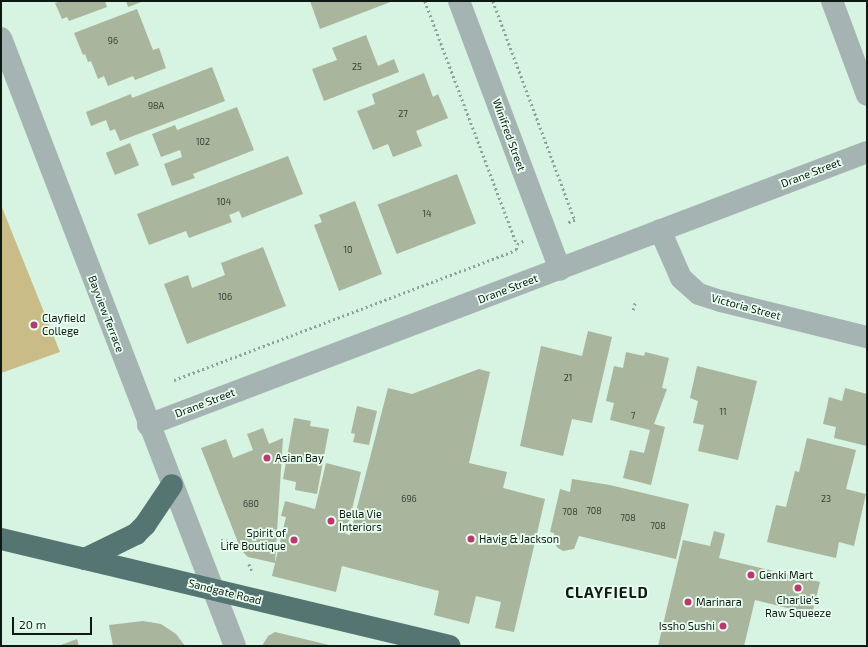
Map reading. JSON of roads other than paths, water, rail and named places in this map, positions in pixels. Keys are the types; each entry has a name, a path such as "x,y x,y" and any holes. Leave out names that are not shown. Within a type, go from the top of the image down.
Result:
{"highway":[{"path":"86,558 136,534 146,525 172,485"},
{"name":"Sandgate Road","path":"1,539 86,558 449,646"}],"street":[{"name":"Winifred Street","path":"459,1 560,270"},
{"path":"832,1 867,95"},
{"name":"Bayview Terrace","path":"1,38 148,425 235,646"},
{"name":"Drane Street","path":"148,425 560,270 660,230 867,152"},
{"name":"Victoria Street","path":"660,230 680,278 699,294 721,301 867,337"}],"place":[{"name":"Clayfield College","path":"34,325"},
{"name":"Asian Bay","path":"267,458"},
{"name":"Bella Vie Interiors","path":"331,521"},
{"name":"Havig & Jackson","path":"471,539"},
{"name":"Spirit of Life Boutique","path":"294,540"},
{"name":"Genki Mart","path":"751,575"},
{"name":"Charlie's Raw Squeeze","path":"798,588"},
{"name":"Marinara","path":"688,602"},
{"name":"Issho Sushi","path":"723,626"}],"district":[{"name":"CLAYFIELD","path":"607,593"}]}
